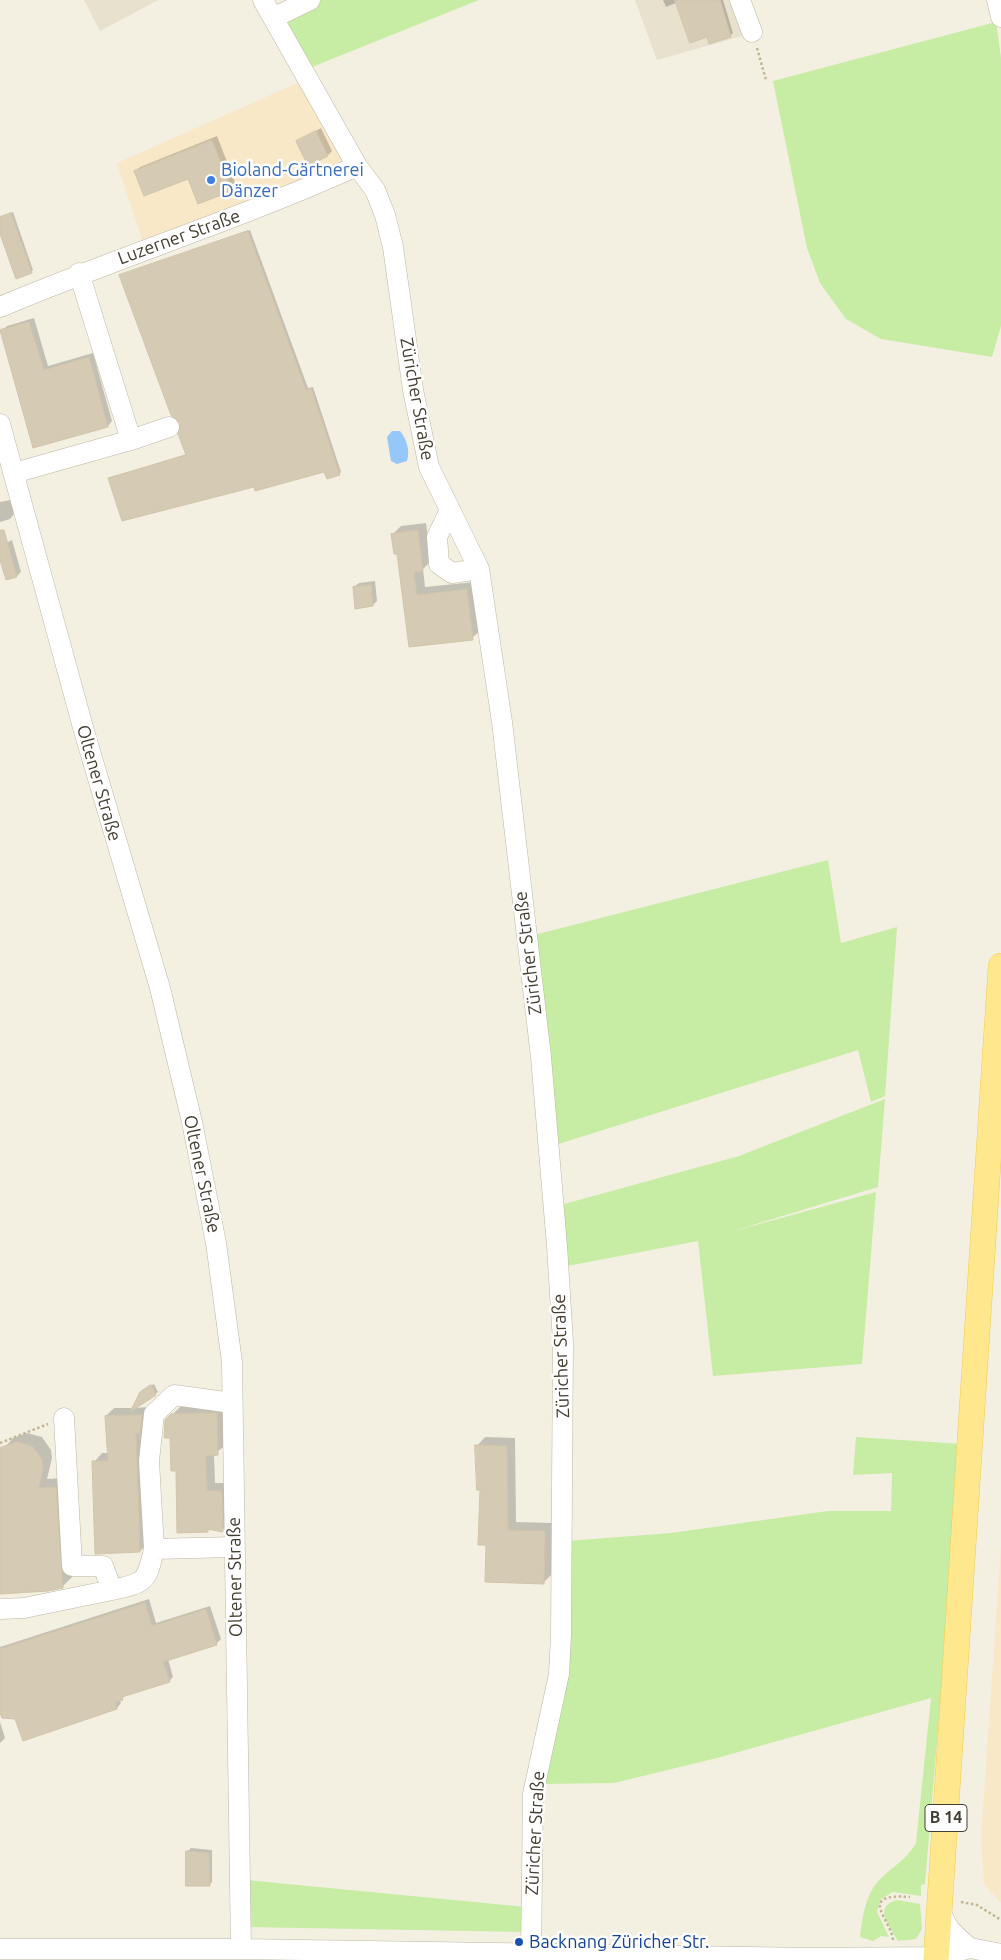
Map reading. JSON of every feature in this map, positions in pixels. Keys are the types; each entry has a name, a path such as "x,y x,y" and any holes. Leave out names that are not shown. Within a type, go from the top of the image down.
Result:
{"main road":[{"name":"B 14","path":"938,1959 950,1905 952,1728 1001,966"}],"street":[{"name":"Züricher Straße","path":"263,0 356,166 375,190 385,215 393,247 413,390 429,467 479,569 502,722 540,1057 563,1342 559,1674 533,1794 531,1953"},
{"path":"273,18 310,0"},
{"path":"740,0 752,32"},
{"path":"997,0 1001,17"},
{"name":"Luzerner Straße","path":"0,306 79,274 238,216 356,166"},
{"path":"79,274 131,440"},
{"name":"Oltener Straße","path":"0,424 84,731 160,988 192,1122 216,1243 232,1362 241,1949"},
{"path":"14,473 131,440 169,427"},
{"path":"450,510 437,537 438,564 452,574 479,569"},
{"path":"0,1609 24,1608 136,1585 148,1573 154,1549 149,1461 154,1414 174,1395 232,1403"},
{"path":"64,1418 72,1566 103,1566 112,1590"},
{"path":"154,1549 234,1547"},
{"path":"950,1905 942,1919 949,1929 970,1948"},
{"path":"0,1950 241,1949 938,1959 970,1948 1001,1954"}],"path":[{"path":"752,32 766,80"},
{"path":"0,1442 64,1418"},
{"path":"891,1943 893,1936 880,1914 881,1905 883,1901 892,1896 910,1897"},
{"path":"950,1905 977,1905 1001,1920"}],"shaded area":[{"path":"84,0 158,0 100,31"},
{"path":"635,0 735,0 749,34 657,60"},
{"path":"302,81 343,163 144,246 117,163"},
{"path":"1001,1546 1001,1903 984,1884 981,1838"}],"green space":[{"path":"322,0 479,0 312,67 284,17"},
{"path":"996,22 1001,58 1001,326 992,357 881,339 846,319 820,283 807,248 773,81"},
{"path":"828,860 841,943 897,927 885,1096 871,1102 858,1050 552,1146 530,936"},
{"path":"885,1099 878,1187 730,1232 876,1192 862,1364 713,1376 698,1241 562,1267 557,1206 739,1156"},
{"path":"856,1437 962,1444 925,1884 921,1885 921,1896 893,1892 881,1899 877,1912 889,1937 881,1936 873,1941 860,1937 867,1900 878,1882 906,1856 916,1843 931,1698 717,1758 614,1783 540,1784 567,1541 671,1533 828,1511 891,1511 892,1473 853,1475"},
{"path":"246,1880 526,1907 526,1932 246,1927"},
{"path":"897,1900 920,1904 922,1929 916,1939 898,1941 885,1918 885,1907"}],"water":[{"path":"392,431 400,431 404,438 408,449 407,461 397,464 391,461 387,437"}],"building":[{"path":"675,0 720,0 731,37 709,44 707,37 690,43"},
{"path":"316,131 328,156 308,166 296,141"},
{"path":"212,140 232,191 198,204 188,179 144,196 134,171"},
{"path":"11,213 32,273 16,279 0,234 0,217"},
{"path":"248,231 306,390 311,388 340,475 327,479 324,472 255,491 254,487 122,521 108,478 186,455 178,434 180,423 171,415 119,275"},
{"path":"29,322 44,370 89,357 108,427 33,448 0,330"},
{"path":"0,530 4,530 17,577 6,580 0,560"},
{"path":"418,530 423,571 414,572 417,595 467,589 473,640 409,647 397,554 394,554 391,534"},
{"path":"371,585 373,606 355,609 353,587"},
{"path":"151,1385 156,1395 130,1412 140,1392"},
{"path":"217,1413 218,1455 206,1456 207,1491 222,1491 223,1532 208,1529 208,1532 177,1533 176,1471 171,1471 170,1438 164,1438 165,1420 171,1414"},
{"path":"142,1415 140,1433 136,1433 140,1552 95,1554 92,1461 108,1461 105,1416"},
{"path":"17,1442 32,1446 42,1459 43,1468 39,1488 56,1487 63,1588 48,1591 0,1594 0,1448"},
{"path":"475,1445 507,1446 508,1530 545,1531 544,1584 485,1582 486,1545 478,1545 480,1490 477,1490"},
{"path":"145,1603 152,1626 206,1609 217,1645 163,1662 170,1682 122,1697 123,1700 115,1702 117,1709 23,1741 15,1719 2,1718 0,1713 0,1649"},
{"path":"186,1851 209,1853 210,1886 186,1886"}],"place":[{"name":"Bioland-Gärtnerei Dänzer","path":"211,180"},
{"name":"Backnang Züricher Str.","path":"519,1942"}]}
